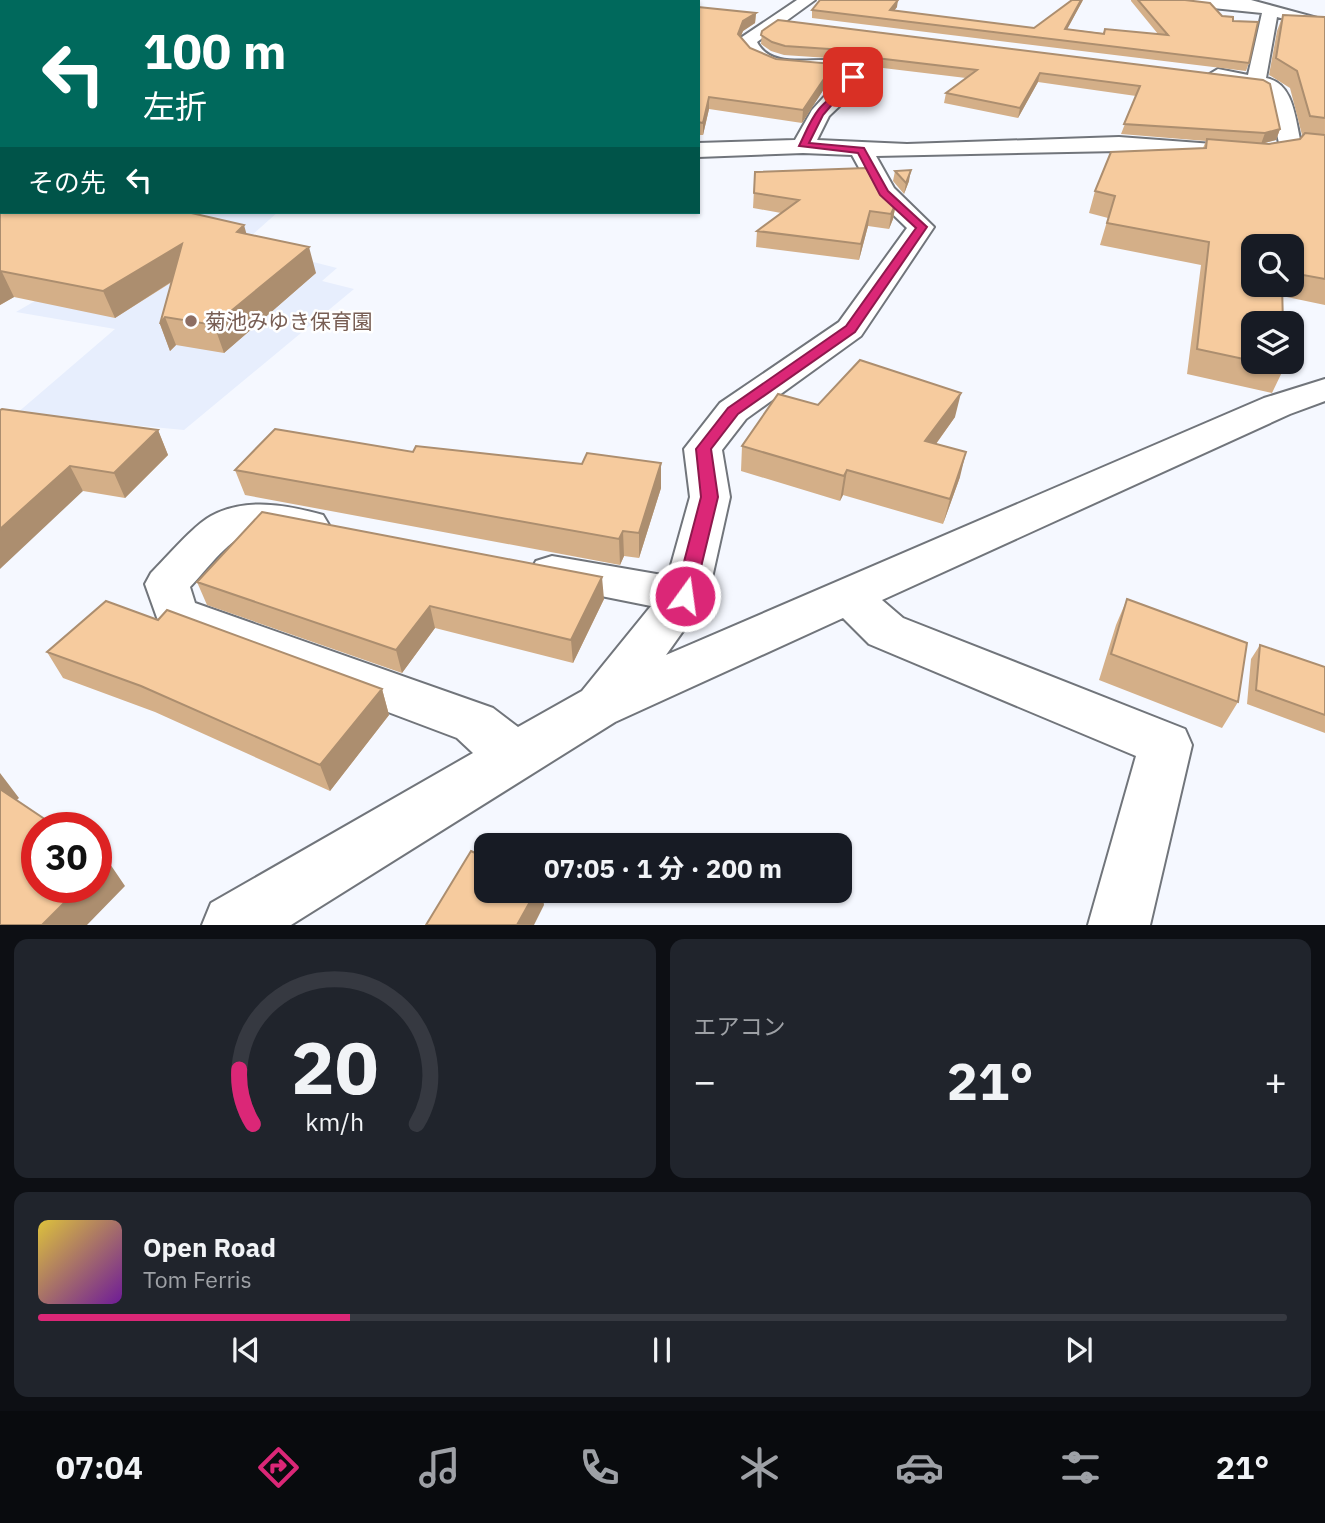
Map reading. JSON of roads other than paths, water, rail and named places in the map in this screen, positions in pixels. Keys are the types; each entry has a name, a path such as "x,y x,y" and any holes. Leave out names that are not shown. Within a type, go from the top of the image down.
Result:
{"street":[{"path":"803,146 820,114 832,99 848,89 855,73 844,68 772,62 756,55 748,41 807,0"},
{"path":"1183,0 1271,9 1325,25"},
{"path":"1256,80 1271,9"},
{"path":"774,21 801,24"},
{"path":"1198,73 1256,80 1277,89 1275,150"},
{"path":"700,150 803,146 861,150 1119,144 1275,150 1313,145"},
{"path":"597,707 685,596 710,497 703,449 733,411 850,329 922,227 884,192 861,150"},
{"path":"233,925 597,707 1277,406 1325,389"},
{"path":"343,531 262,516 225,526 167,584 176,614 475,723 515,757"},
{"path":"518,565 685,596"},
{"path":"849,596 886,631 1166,745 1119,925"}],"place":[{"name":"菊池みゆき保育園","path":"191,321"}]}
